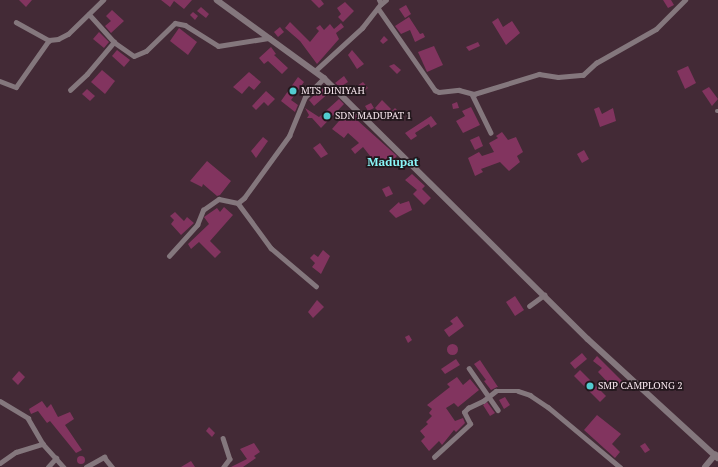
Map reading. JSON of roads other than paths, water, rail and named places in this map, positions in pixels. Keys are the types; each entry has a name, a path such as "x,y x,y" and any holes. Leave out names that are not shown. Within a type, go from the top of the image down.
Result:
{"street":[{"path":"16,22 49,40 64,37 103,0"},
{"path":"218,0 324,78 544,295 716,457 705,467"},
{"path":"315,71 362,28 380,4 386,0"},
{"path":"380,4 435,90 439,92 459,90 472,94 538,74 558,77 583,75 596,63 651,33 684,0"},
{"path":"89,14 114,42 129,54 140,56 175,23 185,25 218,46 269,38"},
{"path":"0,81 16,87 49,40"},
{"path":"70,90 87,74 114,42"},
{"path":"238,203 251,190 271,158 289,136 305,97 324,78"},
{"path":"472,94 491,133"},
{"path":"169,256 197,225 203,210 219,199 238,203 271,248 316,286"},
{"path":"529,306 544,295"},
{"path":"469,368 498,410"},
{"path":"434,457 470,424 464,414 465,410 500,391 518,391 530,395 564,420 620,467"},
{"path":"0,401 28,418 43,444 64,467"},
{"path":"223,438 230,459 224,467"},
{"path":"0,462 16,452 43,444"},
{"path":"86,467 104,457 112,467"},
{"path":"48,467 56,458"}],"place":[{"name":"MTS DINIYAH","path":"293,91"},
{"name":"SDN MADUPAT 1","path":"327,116"},
{"name":"SMP CAMPLONG 2","path":"590,386"}],"district":[{"name":"Madupat","path":"393,162"}]}
